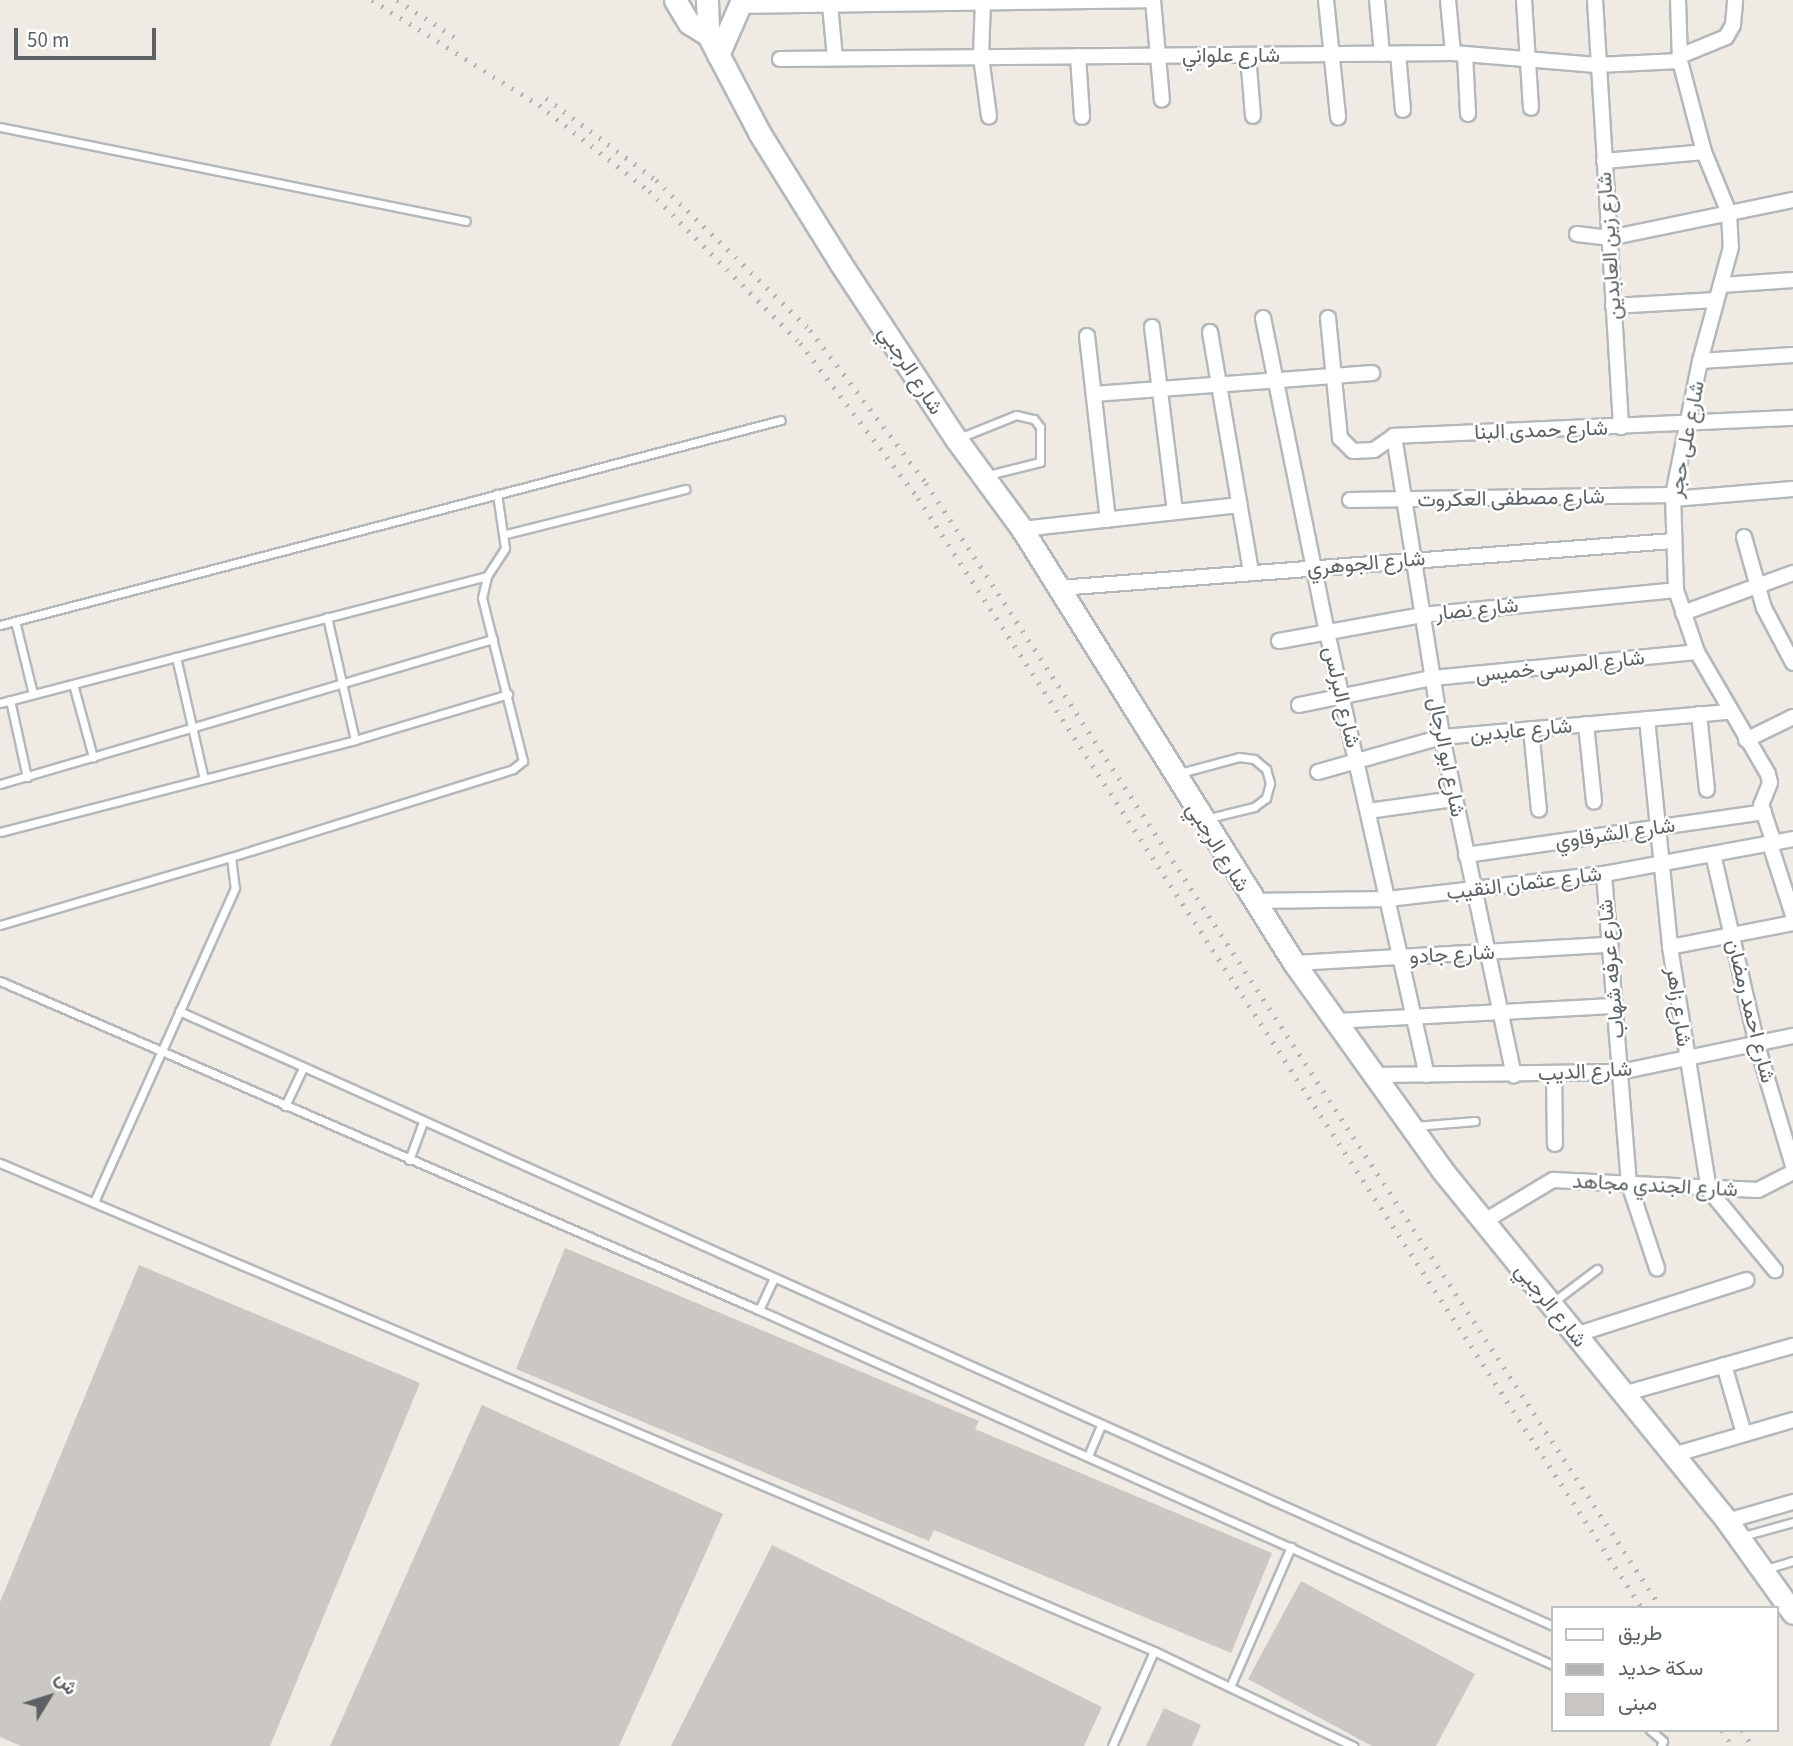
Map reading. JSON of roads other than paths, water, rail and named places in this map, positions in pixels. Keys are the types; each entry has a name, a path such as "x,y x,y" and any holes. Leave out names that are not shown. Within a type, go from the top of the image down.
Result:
{"main road":[{"path":"675,0 689,23 708,35"},
{"path":"707,0 708,35"},
{"path":"718,55 740,3"},
{"name":"شارع الرجبي","path":"708,35 768,145 956,439 1022,529 1201,820 1294,963 1483,1222 1733,1529 1793,1613"}],"street":[{"path":"740,3 830,5 1153,0 1162,100"},
{"path":"1326,0 1338,117"},
{"path":"1377,0 1382,54"},
{"path":"1448,0 1468,114"},
{"path":"1524,0 1531,108"},
{"name":"شارع زين العابدين","path":"1595,0 1621,427"},
{"name":"شارع على حجر","path":"1678,0 1680,59 1704,152 1729,213 1731,247 1700,361 1673,497 1676,590 1697,652 1728,712 1770,783 1762,797 1763,812 1793,915"},
{"name":"شارع علواني","path":"780,59 1459,54 1597,65 1680,59 1726,37 1733,25 1735,0"},
{"path":"983,1 981,57 989,116"},
{"path":"830,5 835,58"},
{"path":"1398,54 1403,110"},
{"path":"1248,55 1253,116"},
{"path":"1078,56 1082,117"},
{"path":"1604,162 1704,152"},
{"path":"1577,234 1609,237 1793,200"},
{"path":"1721,285 1793,281"},
{"path":"1613,306 1716,300"},
{"name":"شارع البرلس","path":"1263,318 1327,632 1427,1075"},
{"path":"1328,318 1345,446 1353,452 1374,450 1394,436"},
{"path":"1152,327 1175,512"},
{"path":"1210,332 1251,572"},
{"path":"1087,336 1108,520"},
{"path":"1700,361 1793,355"},
{"path":"1094,394 1373,373"},
{"name":"شارع حمدى البنا","path":"1394,436 1793,418"},
{"name":"شارع ابو الرجال","path":"1394,436 1442,737 1514,1075"},
{"name":"شارع مصطفى العكروت","path":"1350,500 1673,497 1793,489"},
{"path":"1022,529 1240,505"},
{"path":"1744,537 1764,608 1793,663"},
{"name":"شارع الجوهري","path":"1059,588 1673,541"},
{"path":"1683,614 1793,573"},
{"name":"شارع نصار","path":"1279,641 1422,615 1676,590"},
{"name":"شارع المرسى خميس","path":"1299,705 1432,678 1697,652"},
{"name":"شارع عابدين","path":"1318,772 1442,737 1728,712"},
{"path":"1699,714 1707,790"},
{"path":"1746,740 1793,717"},
{"name":"شارع زاهر","path":"1647,719 1670,947 1709,1190 1775,1270"},
{"path":"1586,724 1594,802"},
{"path":"1531,729 1539,810"},
{"path":"1368,811 1455,799"},
{"name":"شارع الشرقاوي","path":"1466,855 1763,812"},
{"name":"شارع عثمان النقيب","path":"1252,901 1388,899 1604,874 1793,839"},
{"name":"شارع احمد رمضان","path":"1713,854 1757,1045 1793,1166"},
{"name":"شارع عرفه شهاب","path":"1604,874 1629,1184 1657,1268"},
{"path":"1670,947 1793,923"},
{"name":"شارع جادو","path":"1294,963 1610,945"},
{"path":"1336,1021 1615,1006"},
{"name":"شارع الديب","path":"1374,1075 1554,1075 1620,1072 1793,1036"},
{"path":"1554,1075 1555,1144"},
{"name":"شارع الجندي مجاهد","path":"1483,1222 1553,1180 1709,1190 1758,1190 1793,1172"},
{"path":"1575,1335 1746,1280"},
{"path":"1623,1394 1793,1346"},
{"path":"1724,1366 1744,1434"},
{"path":"1673,1455 1793,1420"},
{"path":"1733,1529 1793,1502"}],"lane":[{"path":"0,127 466,221"},
{"path":"956,439 1016,415 1034,419 1040,427 1040,462 983,476"},
{"path":"0,625 781,420"},
{"path":"506,534 685,489"},
{"path":"0,925 231,857 519,766 524,755 482,598 486,576 502,556 506,534 497,494"},
{"path":"0,703 486,576"},
{"path":"327,617 355,740"},
{"path":"15,621 33,694"},
{"path":"0,785 493,639"},
{"path":"177,657 204,779"},
{"path":"73,684 93,757"},
{"path":"0,832 355,740 508,694"},
{"path":"10,700 27,776"},
{"path":"1173,774 1240,757 1254,759 1266,769 1270,783 1266,798 1254,807 1201,820"},
{"path":"94,1202 235,888 231,857"},
{"path":"0,981 160,1053 759,1310 1552,1665"},
{"path":"179,1011 773,1280 1552,1626"},
{"path":"285,1106 303,1068"},
{"path":"1411,1126 1475,1121"},
{"path":"409,1160 423,1122"},
{"path":"0,1163 1154,1651 1353,1746"},
{"path":"1550,1304 1597,1269"},
{"path":"759,1310 773,1280"},
{"path":"1088,1456 1101,1426"},
{"path":"1733,1529 1793,1522"},
{"path":"1230,1688 1291,1547"},
{"path":"1762,1570 1793,1561"},
{"path":"1112,1746 1154,1651"}],"railway":[{"path":"372,0 539,105 649,191 800,343 918,498 1641,1606"},
{"path":"397,0 456,38"},
{"path":"546,98 656,180 810,330 926,483 1660,1606"},
{"path":"1723,1732 1732,1746"},
{"path":"1743,1732 1752,1746"}]}
